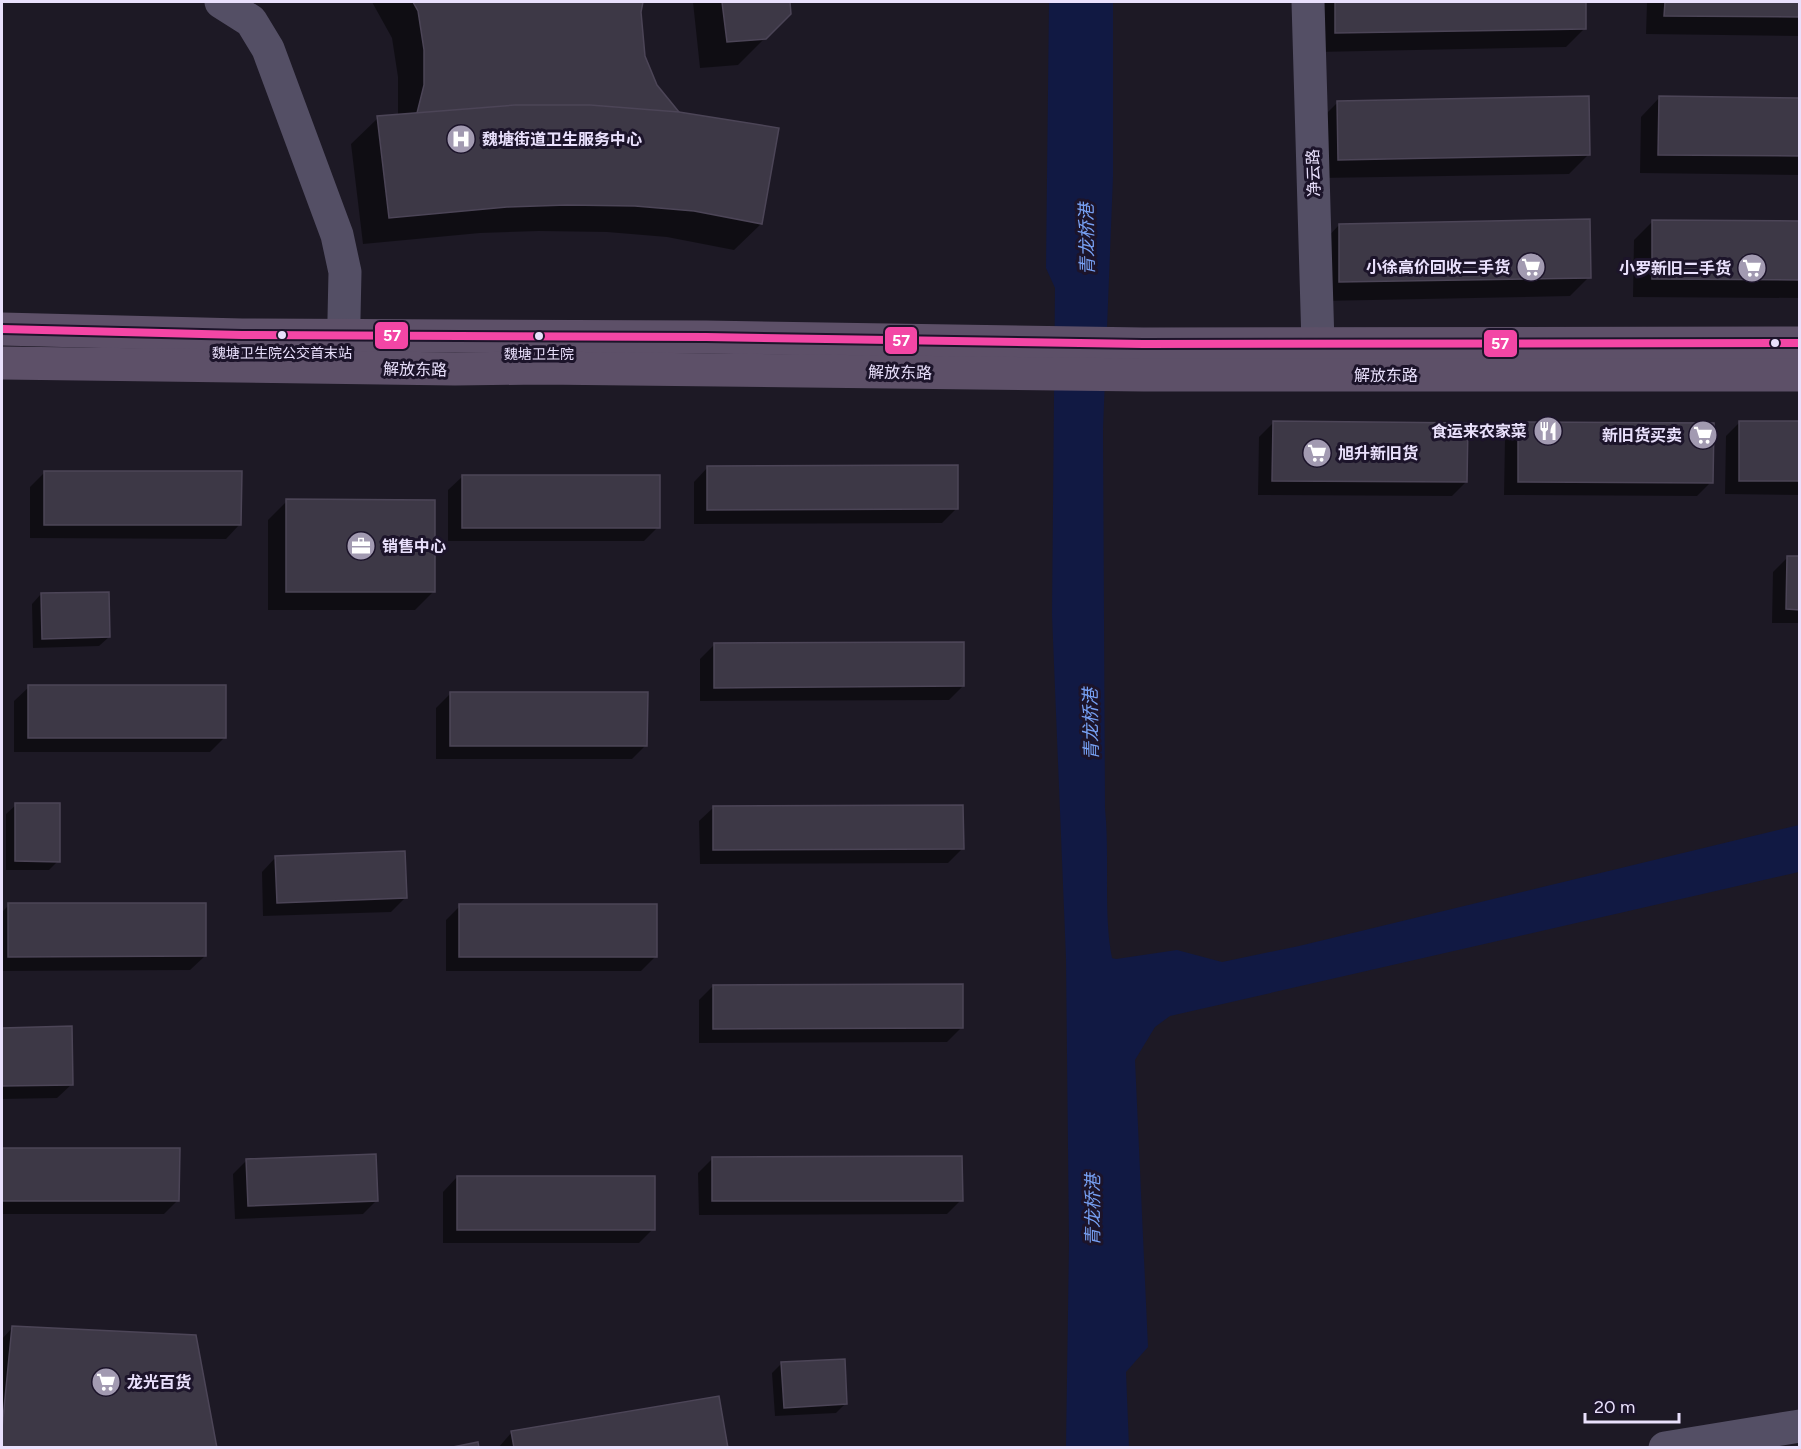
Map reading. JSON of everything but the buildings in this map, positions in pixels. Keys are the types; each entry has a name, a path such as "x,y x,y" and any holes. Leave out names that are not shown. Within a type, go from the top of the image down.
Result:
{"main road":[{"name":"解放东路","path":"2,329 343,352 455,369 1005,358 1143,359 1800,375"},
{"name":"解放东路","path":"1143,359 1318,344 1800,343"},
{"name":"解放东路","path":"2,363 343,352"}],"street":[{"path":"221,2 251,21 268,48 337,235 345,272 343,352"},
{"name":"净云路","path":"1308,2 1318,344"},
{"path":"1665,1448 1800,1426"}],"water":[{"name":"青龙桥港","path":"1049,2 1113,2 1113,177 1103,429 1105,809 1108,922 1112,958 1177,950 1222,962 1299,946 1799,825 1799,872 1170,1016 1155,1027 1135,1060 1148,1347 1126,1372 1129,1447 1066,1447 1069,1243 1066,958 1052,615 1055,288 1046,268"}],"transit line":[{"name":"57","path":"2,329 242,335 706,337 1143,344 1800,343"}],"place":[{"name":"魏塘街道卫生服务中心","path":"461,139"},
{"name":"小徐高价回收二手货","path":"1531,267"},
{"name":"小罗新旧二手货","path":"1752,268"},
{"name":"魏塘卫生院公交首末站","path":"282,335"},
{"name":"魏塘卫生院","path":"539,336"},
{"name":"食运来农家菜","path":"1548,431"},
{"name":"新旧货买卖","path":"1703,435"},
{"name":"旭升新旧货","path":"1317,453"},
{"name":"销售中心","path":"361,546"},
{"name":"龙光百货","path":"106,1382"}]}
